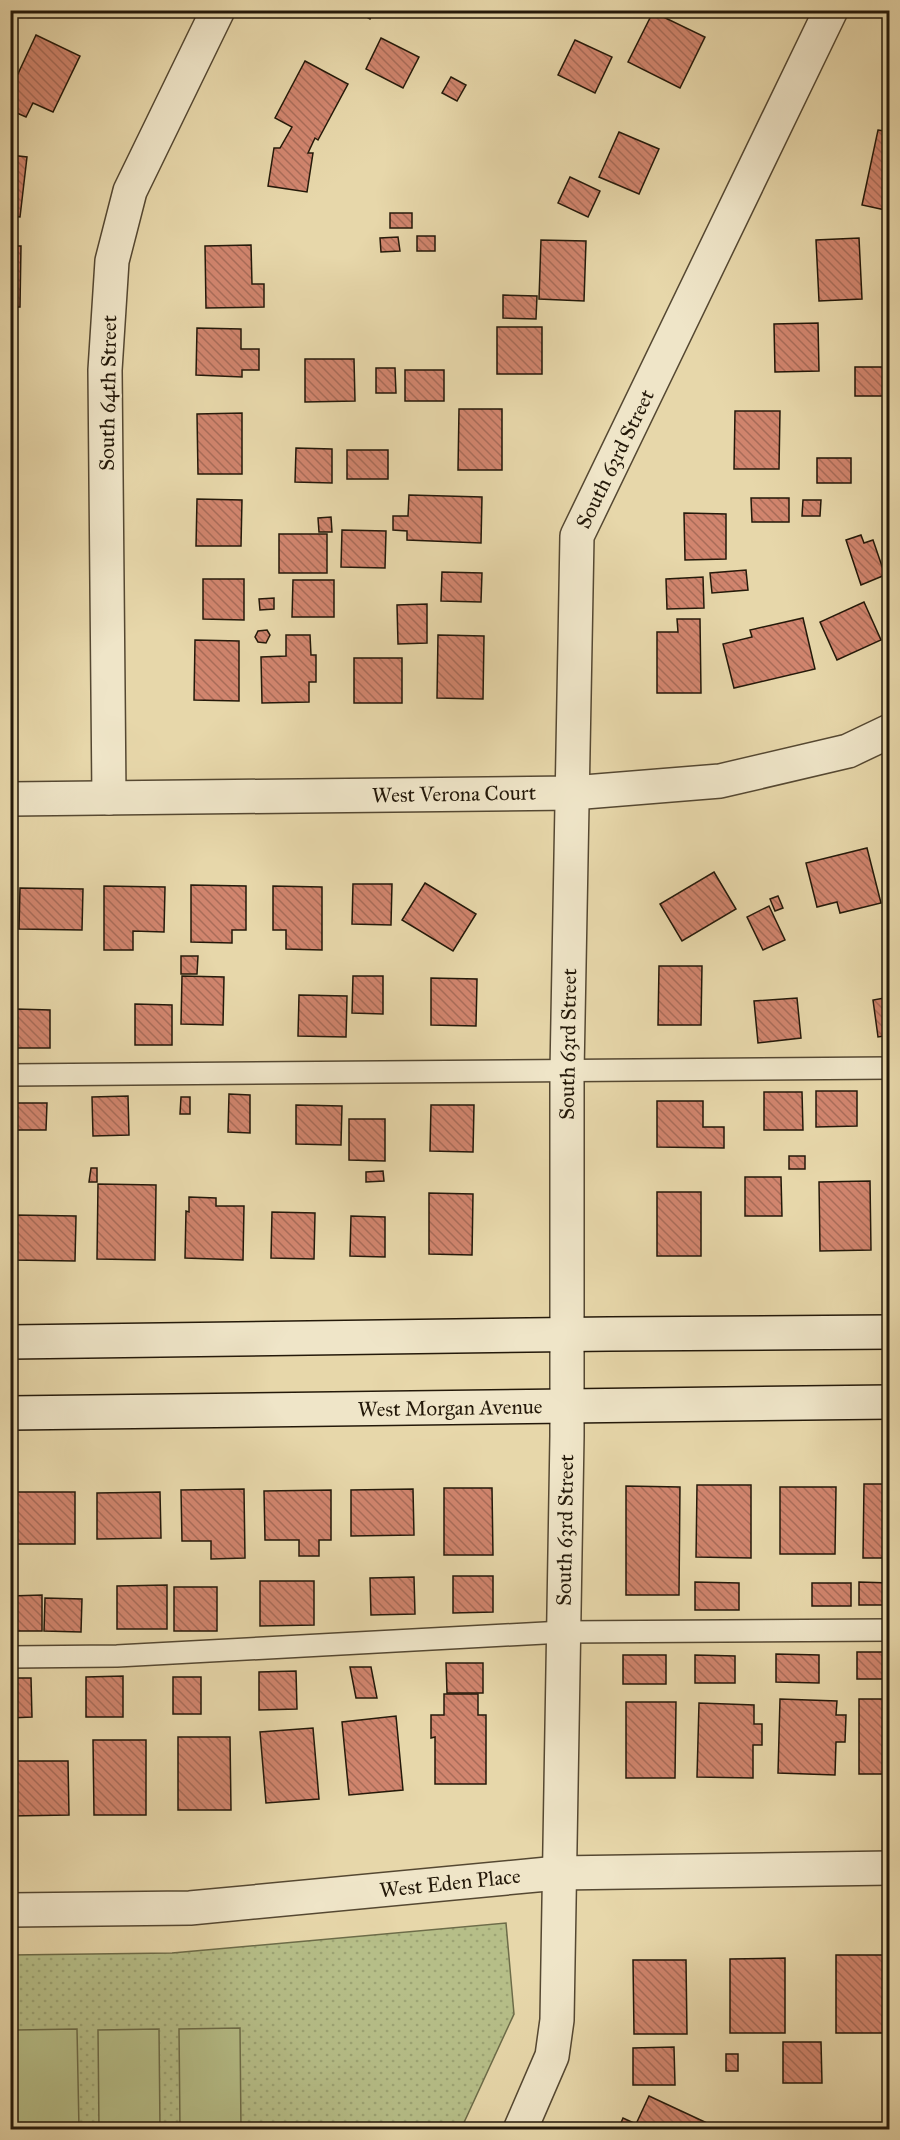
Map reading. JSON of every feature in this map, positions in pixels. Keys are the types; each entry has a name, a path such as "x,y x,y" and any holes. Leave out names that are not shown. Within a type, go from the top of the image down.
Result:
{"street":[{"name":"South 64th Street","path":"109,798 105,370 112,261 130,191 218,10"},
{"name":"South 63rd Street","path":"520,2130 552,2056 557,2020 567,1406 567,1072 577,536 831,10"},
{"name":"West Verona Court","path":"10,800 572,793 720,781 848,751 890,731"},
{"path":"10,1342 890,1332"},
{"name":"West Morgan Avenue","path":"10,1413 890,1402"},
{"name":"West Eden Place","path":"10,1910 190,1908 558,1873 890,1868"}],"lane":[{"path":"10,1075 890,1068"},
{"path":"10,1657 117,1656 563,1632 890,1630"}],"green space":[{"path":"506,1923 514,2014 461,2129 11,2129 10,1955 172,1953"},
{"path":"240,2028 241,2129 180,2129 179,2029"},
{"path":"77,2029 79,2129 17,2129 16,2030"},
{"path":"159,2029 160,2129 99,2129 98,2030"}],"building":[{"path":"354,10 374,10 370,19"},
{"path":"653,12 705,37 680,88 628,62"},
{"path":"36,35 80,56 53,112 33,103 26,117 10,110 10,91"},
{"path":"381,38 419,57 403,88 366,69"},
{"path":"575,40 612,57 595,93 558,75"},
{"path":"305,61 348,84 318,140 315,138 308,153 313,153 307,192 268,186 274,148 280,148 292,127 275,118"},
{"path":"451,77 466,85 457,101 442,93"},
{"path":"878,130 890,132 890,211 862,205"},
{"path":"619,132 659,149 639,194 599,177"},
{"path":"10,155 27,157 20,217 10,216"},
{"path":"570,177 600,191 588,217 558,203"},
{"path":"390,213 412,213 412,228 390,228"},
{"path":"417,236 435,236 435,251 417,251"},
{"path":"398,237 400,251 381,252 380,238"},
{"path":"859,238 862,299 819,301 816,240"},
{"path":"541,240 586,241 584,301 539,299"},
{"path":"251,245 252,284 264,284 264,307 206,308 205,246"},
{"path":"10,246 21,246 20,307 10,307"},
{"path":"503,295 537,296 536,319 503,318"},
{"path":"818,323 819,371 775,372 774,324"},
{"path":"497,327 542,327 542,374 497,374"},
{"path":"197,328 241,329 241,349 259,349 259,370 242,370 242,377 196,375"},
{"path":"10,331 15,331 14,377 10,377"},
{"path":"305,359 354,359 355,401 305,402"},
{"path":"855,367 890,367 890,396 855,396"},
{"path":"376,368 395,368 396,393 376,393"},
{"path":"405,370 444,370 444,401 405,401"},
{"path":"459,409 502,409 502,470 458,470"},
{"path":"735,411 780,411 779,469 734,469"},
{"path":"242,413 242,474 198,474 197,414"},
{"path":"10,415 14,415 13,475 10,475"},
{"path":"296,448 332,449 332,483 295,482"},
{"path":"347,450 388,450 388,479 347,479"},
{"path":"817,458 851,458 851,483 817,483"},
{"path":"409,495 482,497 481,543 407,540 407,531 393,530 393,516 408,516"},
{"path":"751,498 789,498 789,522 752,522"},
{"path":"197,499 242,500 241,546 196,546"},
{"path":"10,500 15,500 14,547 10,547"},
{"path":"803,500 821,500 820,516 802,516"},
{"path":"684,513 726,514 726,559 685,560"},
{"path":"331,517 332,532 319,532 318,518"},
{"path":"342,530 386,531 385,568 341,567"},
{"path":"279,534 327,534 327,573 279,573"},
{"path":"861,535 864,543 873,540 885,575 861,585 846,540"},
{"path":"746,570 748,590 712,593 710,573"},
{"path":"442,572 482,573 481,602 441,601"},
{"path":"703,577 704,608 667,609 666,579"},
{"path":"203,579 244,579 244,620 203,619"},
{"path":"293,580 334,580 334,617 292,617"},
{"path":"274,598 274,609 260,610 259,599"},
{"path":"864,602 881,640 837,660 820,622"},
{"path":"427,604 427,643 398,644 397,605"},
{"path":"803,618 815,669 734,688 723,644 752,637 750,630"},
{"path":"677,619 700,619 701,693 657,693 657,632 678,632"},
{"path":"267,630 270,635 266,643 258,642 255,637 258,631"},
{"path":"286,635 310,635 311,655 316,655 316,682 309,682 309,702 262,703 261,657 286,656"},
{"path":"438,635 484,636 483,699 437,698"},
{"path":"195,640 239,641 239,701 194,700"},
{"path":"354,658 402,658 402,703 354,703"},
{"path":"867,848 881,903 840,913 837,902 817,907 806,863"},
{"path":"714,872 736,909 682,941 660,904"},
{"path":"425,883 476,914 453,951 402,920"},
{"path":"353,884 392,884 391,925 352,924"},
{"path":"191,885 246,886 246,930 232,930 232,943 191,942"},
{"path":"104,886 165,887 164,932 133,931 133,950 104,950"},
{"path":"273,886 322,887 322,950 286,949 286,930 273,930"},
{"path":"20,888 83,889 82,930 19,929"},
{"path":"778,896 783,908 775,911 770,899"},
{"path":"769,906 785,940 763,950 747,917"},
{"path":"181,956 198,956 197,974 181,974"},
{"path":"659,966 702,966 701,1025 658,1025"},
{"path":"182,976 224,977 223,1025 181,1024"},
{"path":"353,976 383,976 383,1014 352,1013"},
{"path":"431,978 477,979 476,1026 431,1025"},
{"path":"885,979 890,979 890,992 886,992"},
{"path":"299,995 347,996 346,1037 298,1036"},
{"path":"890,997 890,1035 878,1037 873,1000"},
{"path":"797,998 801,1038 758,1043 754,1001"},
{"path":"135,1004 172,1005 172,1045 135,1045"},
{"path":"16,1009 50,1010 50,1048 16,1048"},
{"path":"816,1091 857,1091 857,1126 816,1127"},
{"path":"764,1092 802,1092 803,1130 764,1130"},
{"path":"229,1094 250,1095 250,1133 228,1132"},
{"path":"128,1096 129,1135 93,1136 92,1097"},
{"path":"181,1097 190,1097 190,1114 180,1114"},
{"path":"657,1101 703,1101 703,1127 724,1127 724,1148 657,1147"},
{"path":"10,1103 47,1103 46,1130 10,1130"},
{"path":"296,1105 342,1106 341,1145 296,1144"},
{"path":"431,1105 474,1105 473,1152 430,1151"},
{"path":"349,1119 385,1119 385,1161 349,1160"},
{"path":"789,1156 805,1156 805,1169 789,1169"},
{"path":"91,1168 97,1168 97,1182 89,1182"},
{"path":"383,1171 384,1181 366,1182 366,1172"},
{"path":"745,1177 781,1177 782,1216 745,1216"},
{"path":"870,1181 871,1250 820,1251 819,1182"},
{"path":"98,1184 156,1185 155,1260 97,1259"},
{"path":"657,1192 701,1192 701,1256 657,1256"},
{"path":"429,1193 473,1194 472,1255 429,1254"},
{"path":"189,1197 216,1198 216,1206 244,1206 243,1260 185,1258 186,1211 189,1212"},
{"path":"272,1212 315,1213 314,1259 271,1258"},
{"path":"14,1215 76,1216 75,1261 13,1260"},
{"path":"351,1216 385,1217 385,1257 350,1256"},
{"path":"864,1484 890,1484 890,1558 863,1558"},
{"path":"697,1485 751,1485 751,1558 696,1557"},
{"path":"626,1486 680,1487 679,1595 626,1595"},
{"path":"780,1487 836,1487 835,1554 780,1554"},
{"path":"444,1488 492,1488 493,1555 444,1555"},
{"path":"244,1489 245,1558 211,1559 211,1541 182,1541 181,1490"},
{"path":"413,1489 414,1535 351,1536 351,1490"},
{"path":"331,1490 331,1540 319,1540 319,1556 299,1556 299,1540 265,1540 264,1491"},
{"path":"12,1492 75,1492 75,1544 12,1544"},
{"path":"160,1492 161,1538 97,1539 97,1493"},
{"path":"453,1576 493,1576 493,1612 453,1613"},
{"path":"414,1577 415,1614 371,1615 370,1578"},
{"path":"260,1581 314,1581 314,1625 260,1626"},
{"path":"695,1582 739,1583 739,1610 695,1610"},
{"path":"859,1582 890,1583 890,1605 859,1605"},
{"path":"812,1583 851,1583 851,1606 812,1606"},
{"path":"167,1585 167,1629 117,1629 117,1586"},
{"path":"174,1587 217,1587 217,1631 174,1631"},
{"path":"42,1595 42,1631 10,1631 10,1596"},
{"path":"45,1598 82,1599 81,1632 44,1631"},
{"path":"857,1652 890,1652 890,1679 857,1679"},
{"path":"776,1654 819,1655 819,1683 776,1682"},
{"path":"623,1655 666,1655 666,1684 623,1684"},
{"path":"695,1655 735,1656 735,1683 695,1683"},
{"path":"446,1663 483,1663 483,1693 447,1693"},
{"path":"350,1667 371,1667 377,1698 356,1698"},
{"path":"296,1671 297,1709 259,1710 259,1672"},
{"path":"123,1676 123,1717 86,1717 86,1677"},
{"path":"173,1677 201,1677 201,1714 173,1714"},
{"path":"10,1678 31,1678 32,1717 10,1718"},
{"path":"444,1694 478,1694 478,1715 486,1715 486,1784 435,1784 435,1737 431,1738 431,1715 444,1715"},
{"path":"780,1699 837,1701 836,1715 846,1715 845,1742 836,1742 835,1775 778,1773"},
{"path":"859,1699 890,1699 890,1774 859,1774"},
{"path":"626,1702 676,1702 675,1778 626,1778"},
{"path":"699,1703 754,1705 754,1724 762,1724 762,1745 753,1745 753,1778 697,1777"},
{"path":"396,1716 403,1790 349,1795 342,1722"},
{"path":"313,1728 319,1799 266,1803 260,1732"},
{"path":"178,1737 230,1737 231,1810 178,1810"},
{"path":"93,1740 146,1740 146,1815 94,1815"},
{"path":"10,1761 68,1761 69,1815 10,1816"},
{"path":"836,1955 889,1955 890,2033 836,2033"},
{"path":"785,1958 785,2033 730,2033 730,1959"},
{"path":"633,1960 686,1960 687,2034 634,2034"},
{"path":"783,2042 821,2042 822,2083 783,2083"},
{"path":"674,2047 675,2085 633,2085 633,2048"},
{"path":"726,2054 738,2054 738,2071 726,2071"},
{"path":"649,2096 722,2130 618,2130 623,2118 636,2124"}]}
